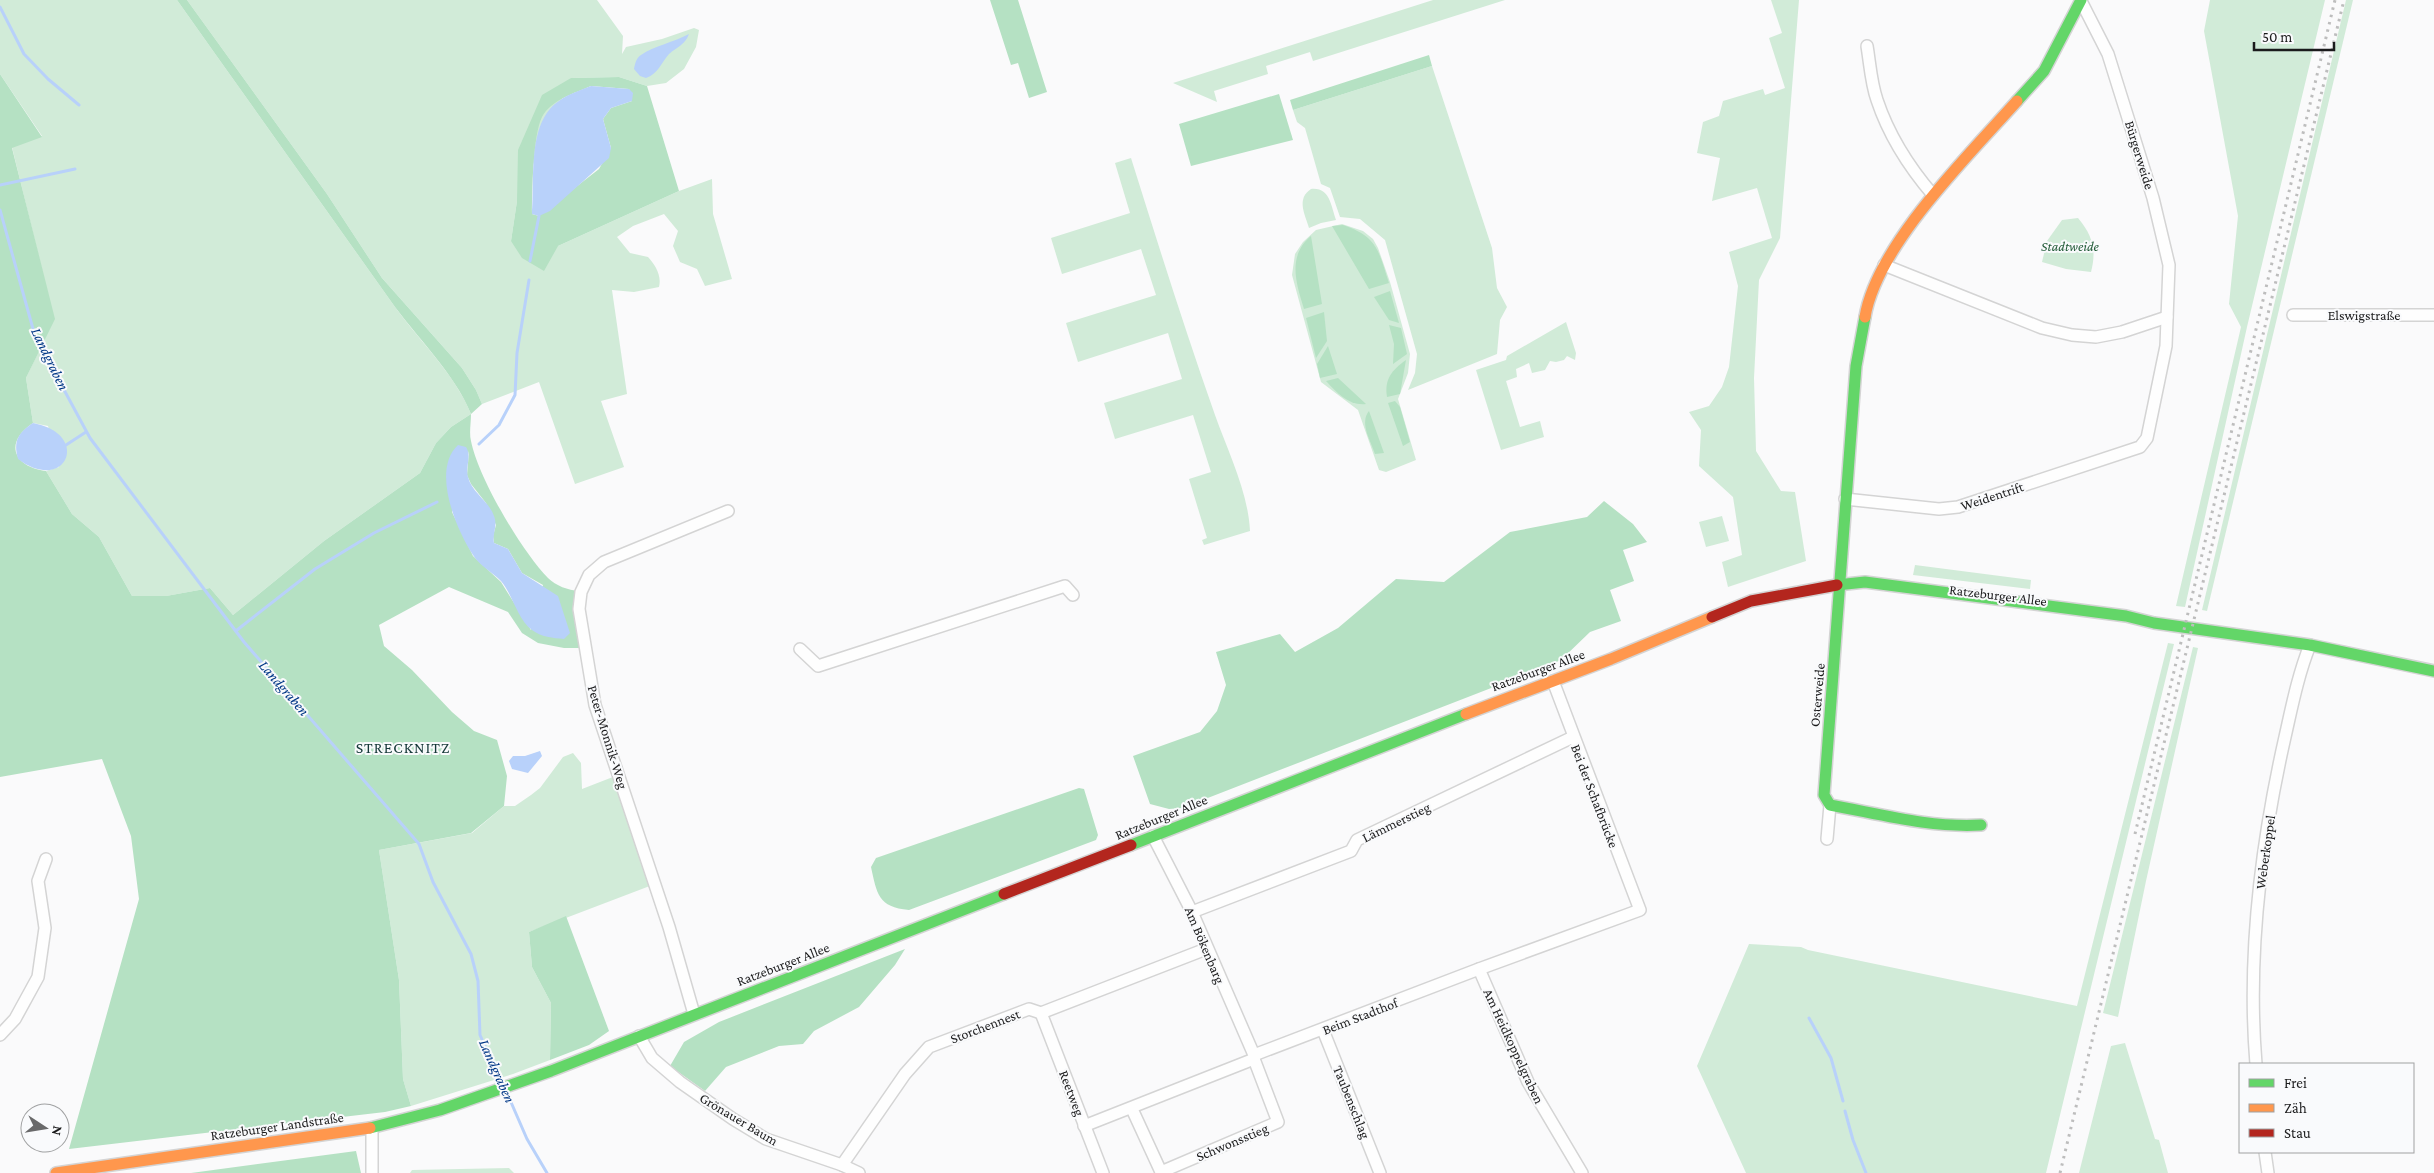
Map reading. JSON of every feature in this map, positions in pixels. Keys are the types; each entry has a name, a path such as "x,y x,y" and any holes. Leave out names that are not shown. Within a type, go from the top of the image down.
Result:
{"main road":[{"path":"1839,586 1856,366 1866,309 1884,265 1933,195 2044,71 2081,0"},
{"name":"Ratzeburger Allee","path":"497,1091 1553,681 1751,600 1785,592 1865,582 2091,611 2154,623 2310,645 2434,671"},
{"name":"Osterweide","path":"1830,805 1824,795 1824,784 1836,657 1839,586"},
{"path":"1830,805 1952,826 1981,825"},
{"name":"Ratzeburger Landstraße","path":"56,1173 394,1124 497,1091"}],"street":[{"name":"Bürgerweide","path":"2081,0 2108,54 2153,198 2169,265 2166,346 2147,438 2140,447 2105,458"},
{"path":"1867,46 1876,99 1900,152 1933,195"},
{"path":"1884,265 2042,328 2072,335 2096,337 2122,332 2167,317"},
{"name":"Elswigstraße","path":"2293,315 2434,315"},
{"name":"Weidentrift","path":"1845,499 1950,509 2105,458"},
{"name":"Peter-Monnik-Weg","path":"694,1014 669,927 595,705 579,609 581,592 589,575 604,562 728,511"},
{"path":"800,649 818,666 1065,586 1073,595"},
{"name":"Weberkoppel","path":"2256,1063 2254,1012 2261,875 2280,759 2301,667 2310,645"},
{"name":"Bei der Schafbrücke","path":"1553,681 1572,737 1640,910"},
{"name":"Lämmerstieg","path":"1192,912 1351,851 1357,840 1572,737"},
{"name":"Osterweide","path":"1827,839 1830,805"},
{"name":"Am Bökenbarg","path":"1153,836 1192,912 1254,1057"},
{"path":"0,1035 16,1019 38,977 44,928 38,881 46,859"},
{"name":"Beim Stadthof","path":"1084,1126 1132,1109 1254,1057 1479,969 1640,910"},
{"name":"Storchennest","path":"842,1165 905,1074 929,1047 1029,1009 1042,1013 1206,948"},
{"name":"Am Heidkoppelgraben","path":"1479,969 1528,1082 1582,1173"},
{"name":"Reetweg","path":"1042,1013 1103,1173"},
{"name":"Taubenschlag","path":"1323,1030 1380,1173"},
{"name":"Grönauer Baum","path":"639,1036 652,1058 680,1082 733,1119 766,1139 842,1165 859,1173"},
{"name":"Schwonsstieg","path":"1132,1109 1161,1172 1278,1122 1254,1057"},
{"path":"372,1128 372,1173"},
{"path":"2265,1153 2268,1173"}],"green space":[{"path":"0,0 177,0 400,314 445,369 471,414 451,427 436,443 420,473 324,541 233,615 210,588 166,596 132,596 99,537 72,514 46,471 59,467 48,426 33,423 26,378 54,319 12,147 42,136 0,74"},
{"path":"177,0 187,0 327,194 382,278 462,368 476,390 482,404 471,414 445,369 400,314"},
{"path":"187,0 597,0 623,36 622,54 626,47 662,39 694,28 699,30 696,47 684,69 666,83 647,86 619,77 571,78 517,201 511,241 558,246 679,191 712,179 713,214 732,279 705,286 697,269 680,262 673,246 678,231 664,214 633,226 617,237 630,253 648,257 660,278 659,287 634,292 612,290 627,394 601,401 624,467 575,484 539,382 482,404 476,390 462,368 382,278 327,194"},
{"path":"990,0 1018,0 1047,92 1029,98 1018,63 1011,65"},
{"path":"1433,0 1505,0 1313,61 1310,52 1266,66 1268,74 1214,91 1217,102 1173,83"},
{"path":"1771,0 1799,0 1780,238 1759,280 1754,378 1756,451 1781,491 1795,492 1806,561 1728,587 1722,562 1742,555 1733,497 1699,466 1701,430 1689,412 1709,406 1722,387 1729,367 1738,286 1729,252 1772,238 1757,188 1712,201 1720,158 1697,153 1703,122 1719,116 1723,101 1763,89 1765,95 1785,88 1769,38 1782,33"},
{"path":"2210,0 2325,0 2247,327 2185,607 2176,606 2241,327 2229,304 2238,216 2204,31"},
{"path":"2346,0 2353,0 2207,611 2202,610"},
{"path":"1429,55 1432,66 1293,110 1290,100"},
{"path":"1432,66 1492,248 1497,288 1507,307 1500,320 1497,354 1408,390 1415,373 1417,354 1385,240 1360,219 1340,217 1330,188 1321,184 1305,128 1297,122 1293,110"},
{"path":"0,74 42,137 12,148 55,319 26,378 33,423 18,438 15,446 16,453 26,465 46,471 72,514 99,537 132,596 166,596 210,588 233,615 324,541 420,473 436,443 451,427 471,414 470,438 475,456 482,474 514,533 548,578 562,587 579,591 584,648 564,648 538,643 522,633 508,612 449,587 379,625 384,646 412,670 452,712 474,731 497,740 507,776 504,806 471,833 379,850 399,980 403,1079 411,1106 385,1112 70,1149 139,899 131,836 102,759 0,777","holes":["469,451 467,475 471,484 486,503 496,525 493,536 494,543 508,549 522,573 543,585 531,630 501,582 473,556 452,512"]},
{"path":"619,77 647,86 679,191 558,246 544,271 522,258 511,241 517,201 518,150 542,95 571,78","holes":["591,86 629,89 632,101 611,108 603,119 611,148 599,169 539,216 532,214 537,136 539,125 546,111 564,98"]},
{"path":"1279,94 1293,140 1191,166 1179,124"},
{"path":"1131,158 1193,351 1246,501 1250,531 1204,545 1202,540 1207,538 1189,479 1211,472 1193,415 1115,439 1104,403 1182,379 1168,333 1078,362 1066,323 1156,295 1141,249 1062,274 1051,238 1130,213 1115,163"},
{"path":"1311,189 1317,189 1326,194 1336,220 1309,228 1303,202 1306,193"},
{"name":"Stadtweide","path":"2078,218 2087,230 2092,243 2093,264 2091,272 2066,269 2042,262 2047,241 2062,220"},
{"path":"1342,224 1363,231 1373,239 1378,248 1390,282 1410,354 1408,373 1398,399 1416,460 1386,472 1379,470 1358,410 1321,382 1292,275 1295,254 1303,242 1316,230"},
{"path":"1343,225 1363,234 1375,246 1389,283 1369,289 1332,226"},
{"path":"1311,236 1322,304 1304,309 1295,270 1299,252 1303,244"},
{"path":"1390,291 1399,323 1389,320 1374,297"},
{"path":"1324,312 1327,341 1316,358 1306,318"},
{"path":"1566,322 1576,353 1575,360 1567,356 1564,360 1550,361 1545,370 1532,373 1529,363 1516,369 1517,377 1506,381 1520,427 1540,421 1544,437 1501,450 1476,370 1506,360 1507,356"},
{"path":"1389,325 1401,328 1407,354 1393,364 1394,344"},
{"path":"1328,346 1337,374 1320,378 1317,364"},
{"path":"1406,360 1400,394 1387,397 1386,391 1390,376"},
{"path":"1338,378 1366,404 1349,401 1326,381"},
{"path":"1395,401 1400,407 1410,442 1403,446 1388,403"},
{"path":"1369,411 1384,453 1375,454 1369,438 1365,421"},
{"path":"1604,501 1633,524 1647,542 1623,550 1634,581 1610,590 1621,621 1590,632 1562,659 1553,664 1182,808 1169,809 1150,804 1133,756 1200,732 1217,711 1226,685 1216,652 1280,634 1295,652 1338,628 1396,579 1444,582 1510,532 1587,517"},
{"path":"1722,516 1729,541 1706,547 1699,522"},
{"path":"1915,565 2031,580 2030,589 1913,575"},
{"path":"2168,643 2174,644 2046,1173 1746,1173 1697,1066 1749,944 1801,947 2077,1006"},
{"path":"2193,647 2198,648 2118,1017 2103,1013"},
{"path":"573,753 581,763 582,789 618,775 655,884 529,932 532,967 551,1003 550,1060 513,1074 411,1106 403,1079 399,980 379,850 472,833 504,806 515,806 540,788 563,757"},
{"path":"1079,788 1084,789 1098,835 1096,840 909,910 891,906 877,892 871,867 876,858"},
{"path":"566,916 609,1031 589,1045 550,1060 551,1003 532,967 529,932"},
{"path":"905,949 895,965 859,1007 814,1031 803,1044 779,1046 726,1067 705,1091 670,1066 684,1042 719,1022"},
{"path":"2125,1043 2155,1139 2159,1140 2168,1173 2079,1173 2111,1046"},
{"path":"356,1151 361,1173 191,1173"},
{"path":"509,1168 514,1173 410,1173 412,1170"}],"water":[{"path":"689,34 683,43 669,54 650,76 646,78 640,76 634,69 639,56"},
{"path":"591,86 629,89 633,93 632,101 611,108 603,119 611,148 609,158 550,211 539,216 532,214 533,168 537,136 542,122 549,110 559,101 570,94"},
{"path":"33,423 51,429 62,438 67,449 66,459 59,466 49,470 35,468 18,459 16,447 18,438"},
{"path":"458,445 466,447 468,450 467,473 470,483 494,516 494,543 508,549 522,573 558,596 570,633 564,639 551,638 532,630 523,620 501,581 479,562 466,544 449,500 446,484 450,456"},
{"path":"540,751 542,756 528,773 512,769 509,761 513,756 525,756"}],"waterway":[{"path":"0,7 24,54 48,79 79,105"},
{"path":"0,185 75,169"},
{"name":"Landgraben","path":"0,210 35,336 90,438 244,642 419,844 433,882 471,954 478,981 480,1035 502,1084"},
{"path":"530,261 539,216"},
{"path":"479,444 499,425 515,395 517,353 529,280"},
{"path":"66,445 86,432"},
{"path":"237,630 315,569 374,533 437,502"},
{"path":"1809,1018 1831,1058 1843,1101"},
{"name":"Landgraben","path":"507,1093 527,1139 547,1173"},
{"path":"1845,1111 1853,1140 1866,1173"}],"railway":[{"path":"2135,834 2335,0"},
{"path":"2060,1173 2344,0"}],"traffic: fast":[{"path":"2017,101 2044,71 2081,0"},
{"path":"1865,317 1856,366 1824,795 1830,805 1886,816 1942,824 1981,825"},
{"path":"1837,585 1865,582 2126,616 2154,623 2310,645 2434,671"},
{"path":"1131,845 1466,714"},
{"path":"370,1128 440,1110 551,1071 1004,894"}],"traffic: slow":[{"path":"1865,317 1873,289 1887,260 1906,231 1951,174 2017,101"},
{"path":"1466,714 1611,659 1712,617"},
{"path":"56,1173 370,1128"}],"traffic: jam":[{"path":"1712,617 1751,601 1837,585"},
{"path":"1004,894 1131,845"}],"district":[{"name":"STRECKNITZ","path":"403,747"}]}
